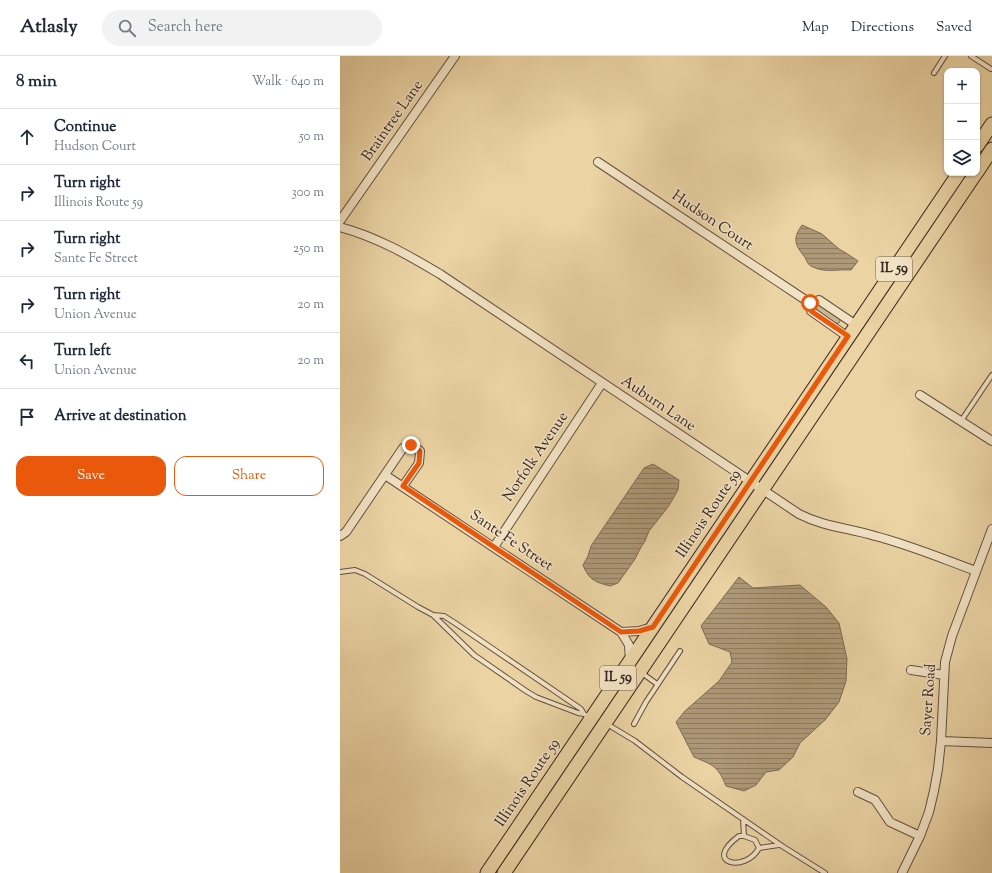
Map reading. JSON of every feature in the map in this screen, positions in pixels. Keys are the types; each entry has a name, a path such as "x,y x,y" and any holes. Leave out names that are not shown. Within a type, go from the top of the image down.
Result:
{"main road":[{"path":"980,142 992,124"},
{"name":"Illinois Route 59","path":"980,166 992,149"},
{"name":"Illinois Route 59","path":"487,873 587,716 630,661 957,176"},
{"name":"Illinois Route 59","path":"504,873 973,176"}],"street":[{"name":"Braintree Lane","path":"340,221 455,56"},
{"name":"Hudson Court","path":"598,162 810,303 811,311 848,336"},
{"name":"Auburn Lane","path":"340,227 382,241 421,262 799,514 816,522 891,540 976,572"},
{"name":"Hudson Court","path":"810,303 819,300 856,325"},
{"name":"Norfolk Avenue","path":"494,547 602,383"},
{"path":"920,395 992,441"},
{"path":"340,536 346,532 402,448 411,445 420,451 419,463 403,486"},
{"name":"Sante Fe Street","path":"385,475 621,632"},
{"name":"Sayer Road","path":"902,873 920,836 934,791 941,741 945,662 952,636 992,530"},
{"path":"630,661 628,645 621,632 639,631 653,627"},
{"path":"911,670 944,675"},
{"path":"941,741 992,743"},
{"path":"858,792 875,800 890,822 920,836"}],"lane":[{"path":"934,73 945,56"},
{"path":"971,56 991,69"},
{"path":"960,421 992,375"},
{"path":"340,572 355,570 365,574 433,615 474,655 526,691 536,697 587,716"},
{"path":"433,615 444,616 455,623 581,709 587,716"},
{"path":"634,724 657,684 680,651"},
{"path":"640,672 657,684"},
{"path":"605,723 635,741 682,777 779,845 825,873"},
{"path":"743,819 744,836"},
{"path":"728,867 725,862 725,851 739,836 744,836 755,840 759,848 757,855 747,866"},
{"path":"759,848 779,845"}],"shaded area":[{"path":"802,225 822,234 839,249 858,261 851,270 822,270 811,266 808,264 798,248 796,241 797,234"},
{"path":"818,304 839,318 839,323 835,323 816,309"},
{"path":"653,464 679,480 678,490 668,507 649,531 635,559 618,583 610,586 596,582 590,577 583,565 591,546 644,468"},
{"path":"739,577 753,588 800,585 826,607 839,623 847,659 846,681 839,702 825,720 800,743 793,757 779,770 766,772 756,785 744,791 726,786 720,774 714,767 694,757 676,722 685,711 719,681 732,662 730,652 709,644 701,626"}],"route":[{"path":"411,445 420,451 419,463 403,486 621,632 639,631 653,627 848,336 811,311 810,303"}]}
